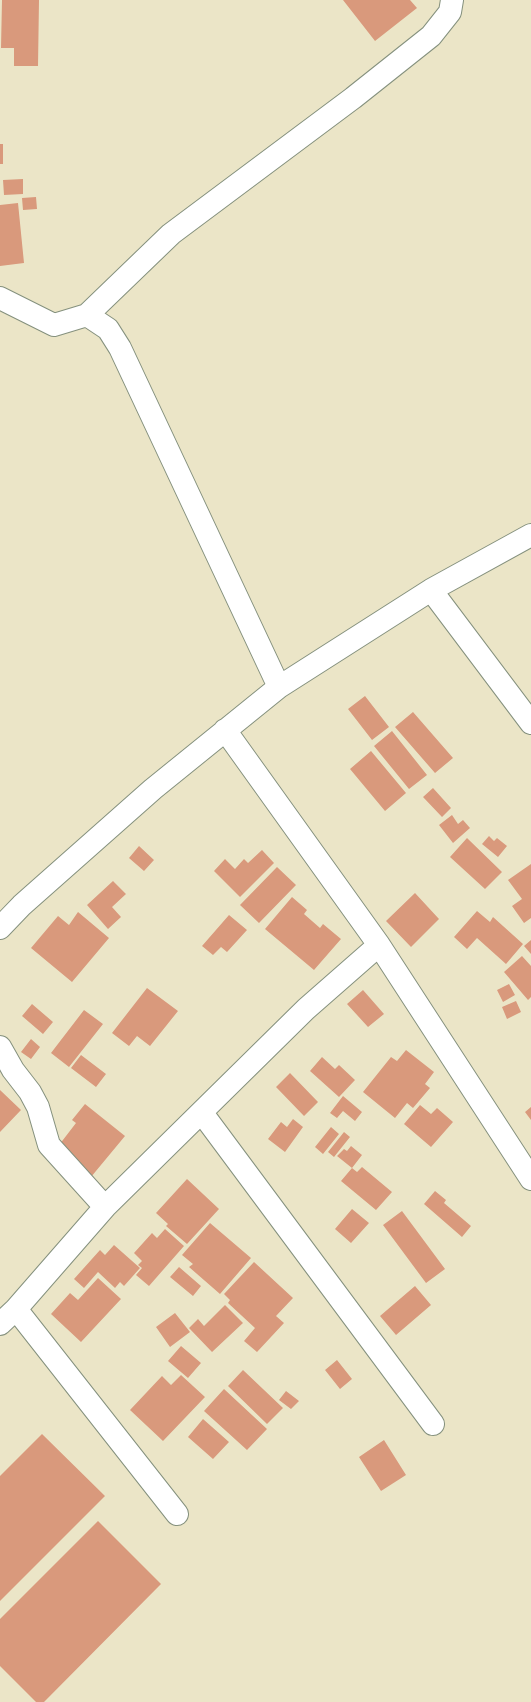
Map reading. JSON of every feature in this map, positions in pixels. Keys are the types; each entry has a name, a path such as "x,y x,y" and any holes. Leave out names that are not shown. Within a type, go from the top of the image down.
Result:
{"street":[{"path":"0,298 54,324 87,315 172,234 353,98 431,36 450,12 452,0"},
{"path":"87,315 108,329 120,348 279,687"},
{"path":"0,928 22,905 153,789 279,687 431,590 531,535"},
{"path":"431,590 531,723"},
{"path":"225,730 379,945 531,1179"},
{"path":"0,1324 16,1309 105,1207 306,1009 379,945"},
{"path":"0,1046 13,1070 30,1092 38,1107 49,1145 105,1207"},
{"path":"202,1113 433,1424"},
{"path":"16,1309 177,1514"}],"building":[{"path":"2,0 39,0 38,66 14,66 14,48 1,48"},
{"path":"343,0 410,0 417,8 375,41"},
{"path":"0,144 3,144 3,164 0,164"},
{"path":"23,179 23,194 4,195 3,180"},
{"path":"36,197 37,209 23,210 22,198"},
{"path":"18,203 24,263 0,266 0,205"},
{"path":"365,696 389,727 372,740 348,709"},
{"path":"413,712 453,758 435,773 395,727"},
{"path":"392,731 427,775 409,789 374,746"},
{"path":"371,751 406,793 385,811 350,769"},
{"path":"433,788 451,808 442,817 423,797"},
{"path":"452,815 458,824 463,820 470,828 453,843 439,825"},
{"path":"489,836 494,841 497,838 507,846 498,857 482,844"},
{"path":"467,838 502,872 485,889 450,857"},
{"path":"139,846 154,860 144,871 129,858"},
{"path":"262,850 274,863 240,897 214,871 225,859 235,869 244,859 248,863"},
{"path":"531,864 531,918 524,923 512,906 522,899 508,880"},
{"path":"277,867 296,885 259,923 240,905"},
{"path":"113,881 126,894 112,907 121,917 108,929 87,905"},
{"path":"415,893 439,919 411,947 386,921"},
{"path":"292,897 307,910 304,914 320,928 323,924 341,939 314,970 265,929"},
{"path":"477,911 490,922 493,917 523,944 506,964 477,938 467,949 454,937"},
{"path":"78,912 109,938 72,982 31,948 58,916 69,925"},
{"path":"229,915 247,930 227,952 221,947 213,955 202,946"},
{"path":"531,940 531,954 524,946"},
{"path":"522,956 531,966 531,997 528,1000 504,972"},
{"path":"509,984 515,995 503,1002 497,990"},
{"path":"147,988 178,1011 150,1046 137,1036 129,1046 112,1033"},
{"path":"363,990 384,1014 368,1027 347,1004"},
{"path":"516,1001 521,1012 507,1019 502,1007"},
{"path":"32,1004 53,1022 43,1034 22,1016"},
{"path":"84,1010 103,1024 69,1067 51,1053"},
{"path":"31,1039 40,1047 31,1059 21,1052"},
{"path":"406,1050 434,1072 425,1084 430,1088 413,1108 407,1103 395,1118 363,1092 391,1057 397,1061"},
{"path":"81,1055 106,1074 96,1087 71,1068"},
{"path":"322,1057 335,1069 339,1065 355,1080 339,1097 310,1071"},
{"path":"290,1073 318,1102 304,1116 276,1087"},
{"path":"0,1090 21,1110 0,1132"},
{"path":"343,1096 362,1112 355,1121 343,1111 337,1118 330,1113"},
{"path":"85,1104 125,1136 91,1177 56,1149 76,1123 72,1120"},
{"path":"420,1105 431,1114 437,1108 453,1122 431,1147 404,1124"},
{"path":"531,1107 531,1120 525,1112"},
{"path":"293,1119 303,1127 285,1152 268,1139 281,1122 287,1127"},
{"path":"331,1127 339,1134 323,1154 315,1147"},
{"path":"344,1132 350,1137 334,1157 328,1152"},
{"path":"351,1146 362,1155 352,1168 337,1156 344,1149 347,1151"},
{"path":"362,1167 392,1192 376,1210 341,1181 352,1168 357,1172"},
{"path":"187,1179 219,1209 187,1244 166,1226 168,1224 156,1213"},
{"path":"435,1191 446,1200 444,1203 471,1226 462,1237 424,1204"},
{"path":"352,1209 369,1223 351,1243 335,1229"},
{"path":"402,1211 445,1269 426,1283 383,1225"},
{"path":"210,1223 251,1258 220,1294 189,1267 193,1264 182,1255"},
{"path":"165,1229 184,1246 149,1286 136,1275 142,1268 138,1265 142,1261 134,1253 152,1233 157,1238"},
{"path":"114,1245 140,1268 124,1286 120,1282 115,1288 98,1272 84,1288 74,1279 100,1250 105,1255"},
{"path":"254,1262 293,1298 276,1316 284,1323 257,1352 244,1341 255,1328 228,1303 230,1300 224,1294"},
{"path":"179,1267 201,1286 193,1296 170,1277"},
{"path":"98,1278 121,1299 81,1342 51,1314 70,1293 78,1300"},
{"path":"415,1286 431,1305 396,1335 380,1316"},
{"path":"225,1305 243,1323 212,1352 189,1328 198,1319 204,1326"},
{"path":"175,1313 190,1332 170,1347 156,1327"},
{"path":"181,1346 201,1363 188,1378 168,1361"},
{"path":"337,1360 352,1379 340,1389 325,1370"},
{"path":"243,1370 283,1408 267,1424 228,1386"},
{"path":"181,1375 205,1397 163,1441 130,1410 162,1376 171,1385"},
{"path":"224,1389 267,1429 247,1450 204,1411"},
{"path":"286,1391 299,1401 291,1409 279,1400"},
{"path":"203,1419 229,1442 213,1459 188,1437"},
{"path":"42,1434 105,1496 0,1601 0,1476"},
{"path":"384,1440 406,1475 381,1491 359,1457"},
{"path":"98,1521 161,1584 44,1702 36,1702 0,1666 0,1619"}]}
